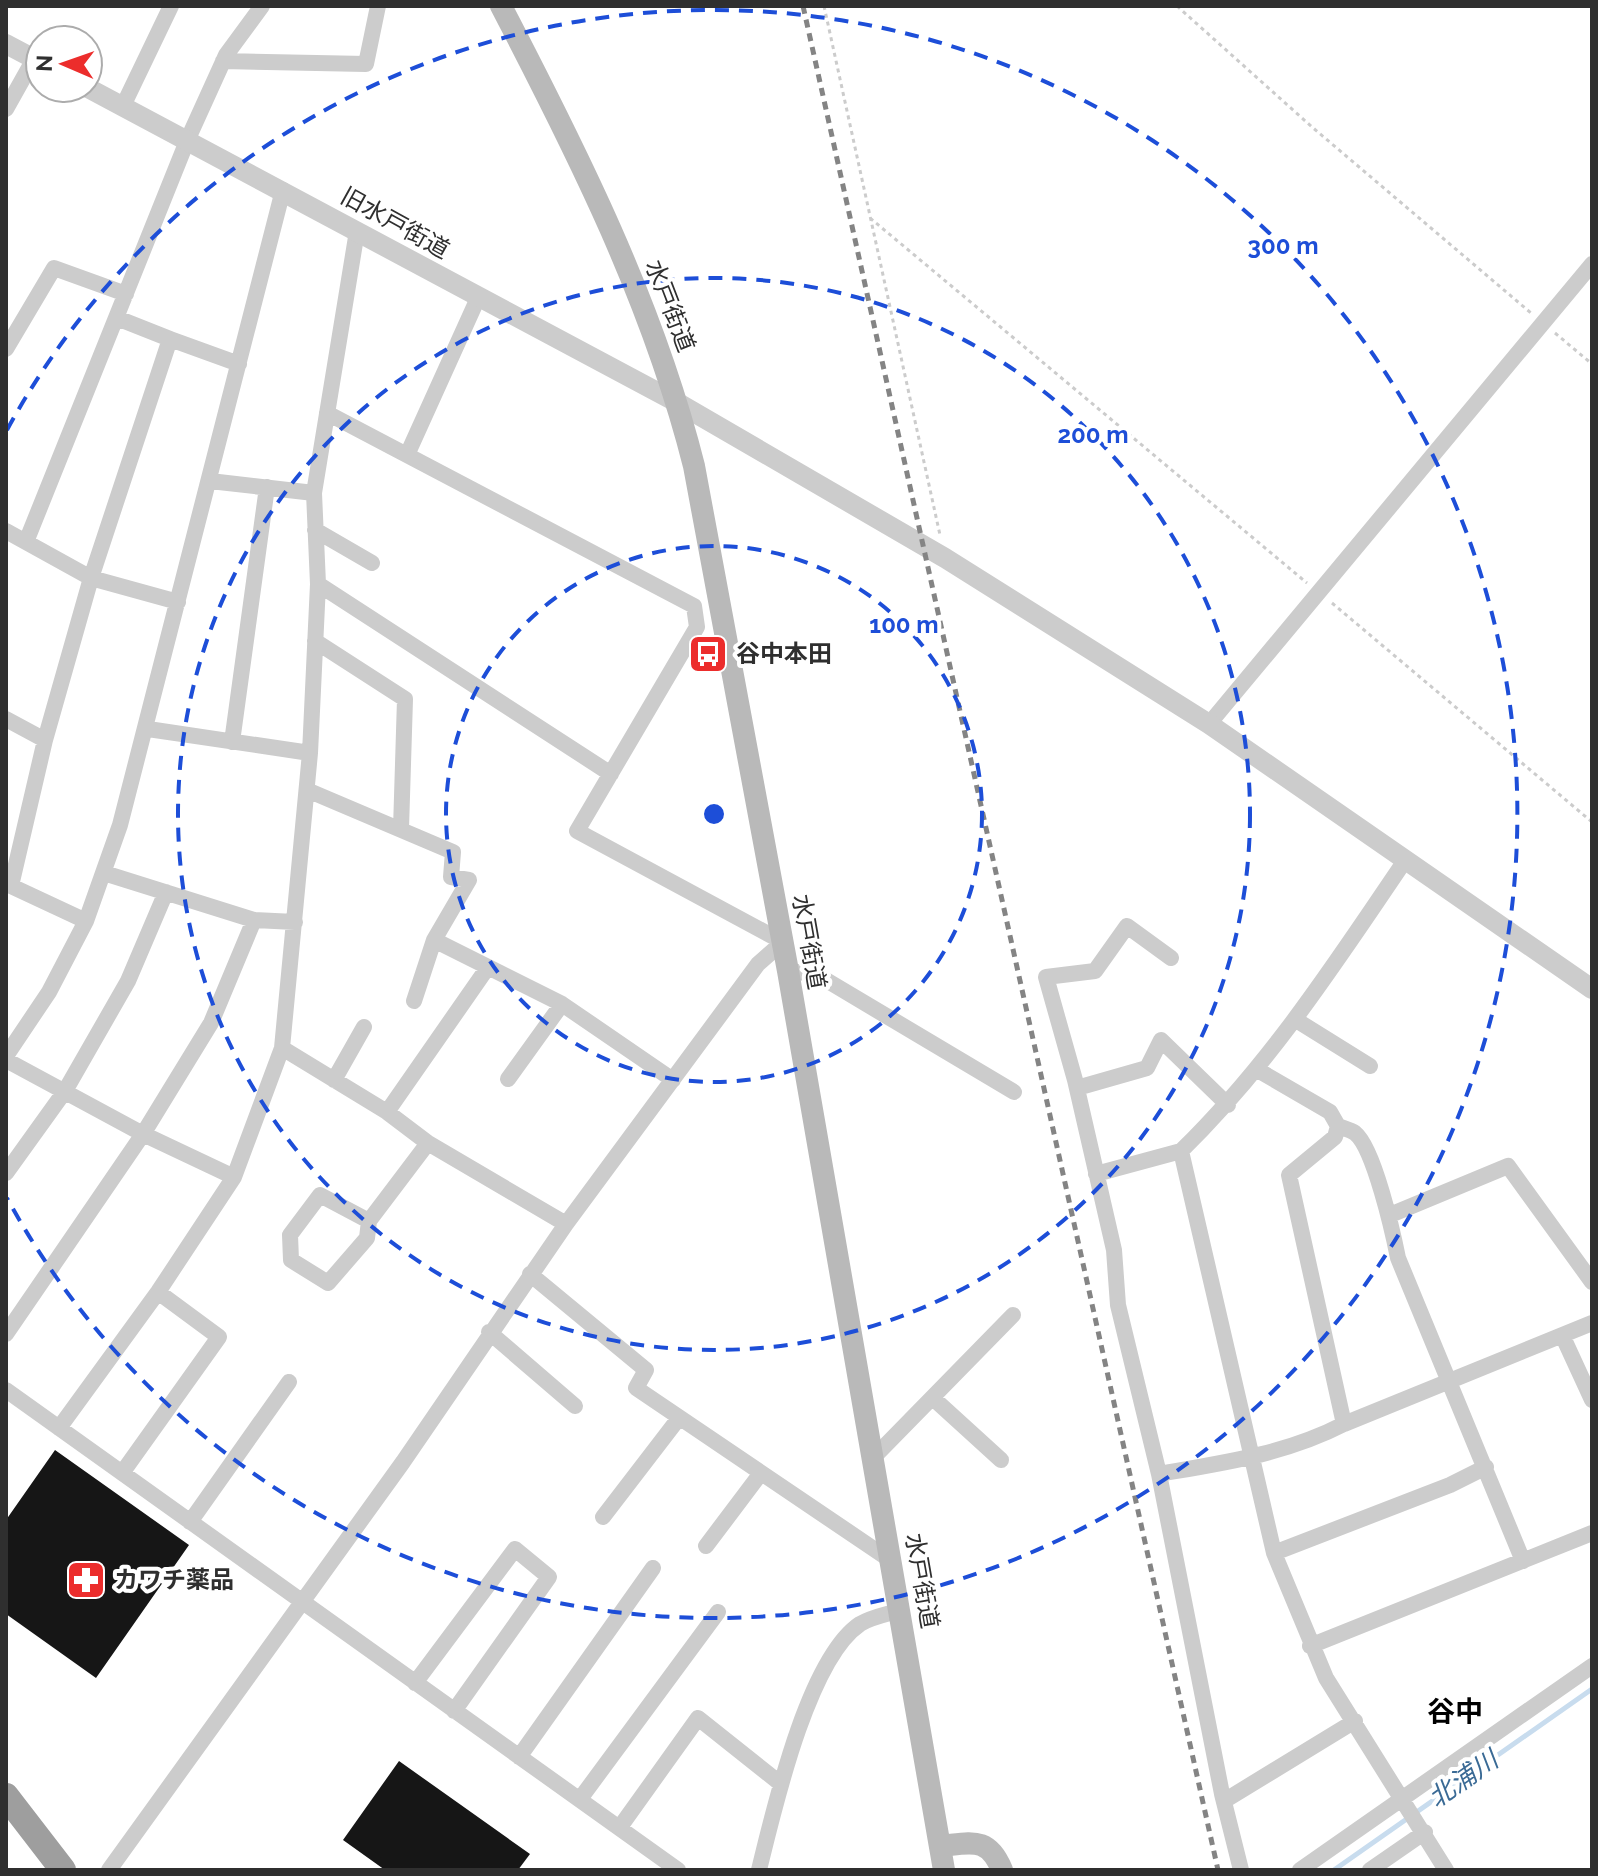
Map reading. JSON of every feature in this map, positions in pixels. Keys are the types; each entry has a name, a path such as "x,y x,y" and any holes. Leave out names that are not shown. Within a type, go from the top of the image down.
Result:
{"highway":[{"path":"6,1796 63,1870"}],"main road":[{"name":"水戸街道","path":"501,6 572,144 609,225 649,320 678,403 723,609 893,1562 944,1870"},
{"path":"940,1846 984,1844 991,1849 1002,1870"}],"street":[{"path":"123,106 171,6"},
{"path":"26,542 187,141 223,61 262,6"},
{"path":"223,61 366,64 378,6"},
{"path":"6,44 24,53"},
{"path":"6,109 24,81"},
{"name":"旧水戸街道","path":"104,96 678,403 945,558 1209,724 1592,989"},
{"path":"234,1177 143,1134 6,1058 49,992 86,921 104,873 148,729 283,190"},
{"path":"59,1428 158,1292 234,1177 282,1048 310,753 318,584 314,493 357,231"},
{"path":"1209,724 1592,264"},
{"path":"6,349 54,268 126,294"},
{"path":"407,455 478,298"},
{"path":"117,318 239,364"},
{"path":"86,921 9,884 45,740 91,578 170,339"},
{"path":"109,1870 403,1462 489,1332 566,1224 758,964 783,942 577,831 697,627 694,606 327,413"},
{"path":"210,481 314,493"},
{"path":"232,742 267,487"},
{"path":"315,530 372,563"},
{"path":"6,531 91,578 178,602"},
{"path":"318,584 611,774"},
{"path":"695,617 723,609"},
{"path":"315,641 405,699 401,829"},
{"path":"6,719 45,740"},
{"path":"148,729 310,753"},
{"path":"307,790 453,852 451,877 469,880 434,940 414,1001"},
{"path":"1096,1174 1181,1151 1228,1105 1296,1020 1406,859"},
{"path":"104,873 254,920 295,922"},
{"path":"6,1173 65,1091 128,981 166,892"},
{"path":"6,1334 143,1134 211,1023 254,920"},
{"path":"1171,958 1127,926 1095,971 1046,977 1077,1088 1114,1250 1118,1305 1159,1474 1224,1801 1241,1870"},
{"path":"434,940 562,1004 673,1080"},
{"path":"387,1112 488,967"},
{"path":"788,971 816,974 1014,1092"},
{"path":"508,1079 562,1004"},
{"path":"1296,1020 1370,1066"},
{"path":"334,1080 364,1027"},
{"path":"1077,1088 1147,1068 1161,1040 1228,1105"},
{"path":"282,1048 387,1112 428,1143 566,1224"},
{"path":"1256,1069 1330,1112 1338,1126 1356,1133 1364,1147 1390,1215 1398,1258 1452,1382 1523,1561"},
{"path":"1338,1126 1335,1137 1289,1175 1344,1424"},
{"path":"369,1221 320,1195 290,1235 291,1260 328,1283 367,1238 369,1221 428,1143"},
{"path":"1181,1151 1212,1296 1254,1457 1274,1553 1310,1646 1326,1678 1446,1870"},
{"path":"1390,1215 1508,1166 1592,1282"},
{"path":"530,1274 646,1370 636,1388 893,1562"},
{"path":"122,1473 219,1337 158,1292"},
{"path":"874,1457 1013,1315"},
{"path":"1159,1474 1254,1457 1310,1442 1344,1424 1592,1323"},
{"path":"489,1332 575,1406"},
{"path":"1563,1337 1592,1400"},
{"path":"190,1522 289,1382"},
{"path":"6,1390 678,1870"},
{"path":"934,1399 1001,1460"},
{"path":"603,1517 679,1418"},
{"path":"1274,1553 1450,1485 1486,1467"},
{"path":"706,1546 761,1473"},
{"path":"1310,1646 1592,1534"},
{"path":"415,1683 515,1549 549,1577 454,1711"},
{"path":"519,1757 653,1568"},
{"path":"759,1870 781,1784 831,1654 861,1624 901,1610"},
{"path":"580,1799 718,1612"},
{"path":"1370,1870 1414,1815 1592,1666"},
{"path":"620,1827 698,1718 781,1784"},
{"path":"1224,1801 1355,1721"},
{"path":"1300,1870 1414,1815"}],"path":[{"path":"824,6 945,558"},
{"path":"1177,6 1312,127 1592,364"},
{"path":"870,218 1592,822"}],"building":[{"name":"カワチ薬品","path":"55,1450 189,1545 96,1678 6,1614 6,1520"},
{"path":"399,1761 530,1854 518,1870 385,1870 343,1840"}],"waterway":[{"name":"北浦川","path":"1334,1870 1592,1689"}],"railway":[{"path":"803,6 1218,1870"}],"place":[{"name":"谷中本田","path":"708,654"},
{"name":"カワチ薬品","path":"86,1580"}],"district":[{"name":"谷中","path":"1455,1711"}]}
